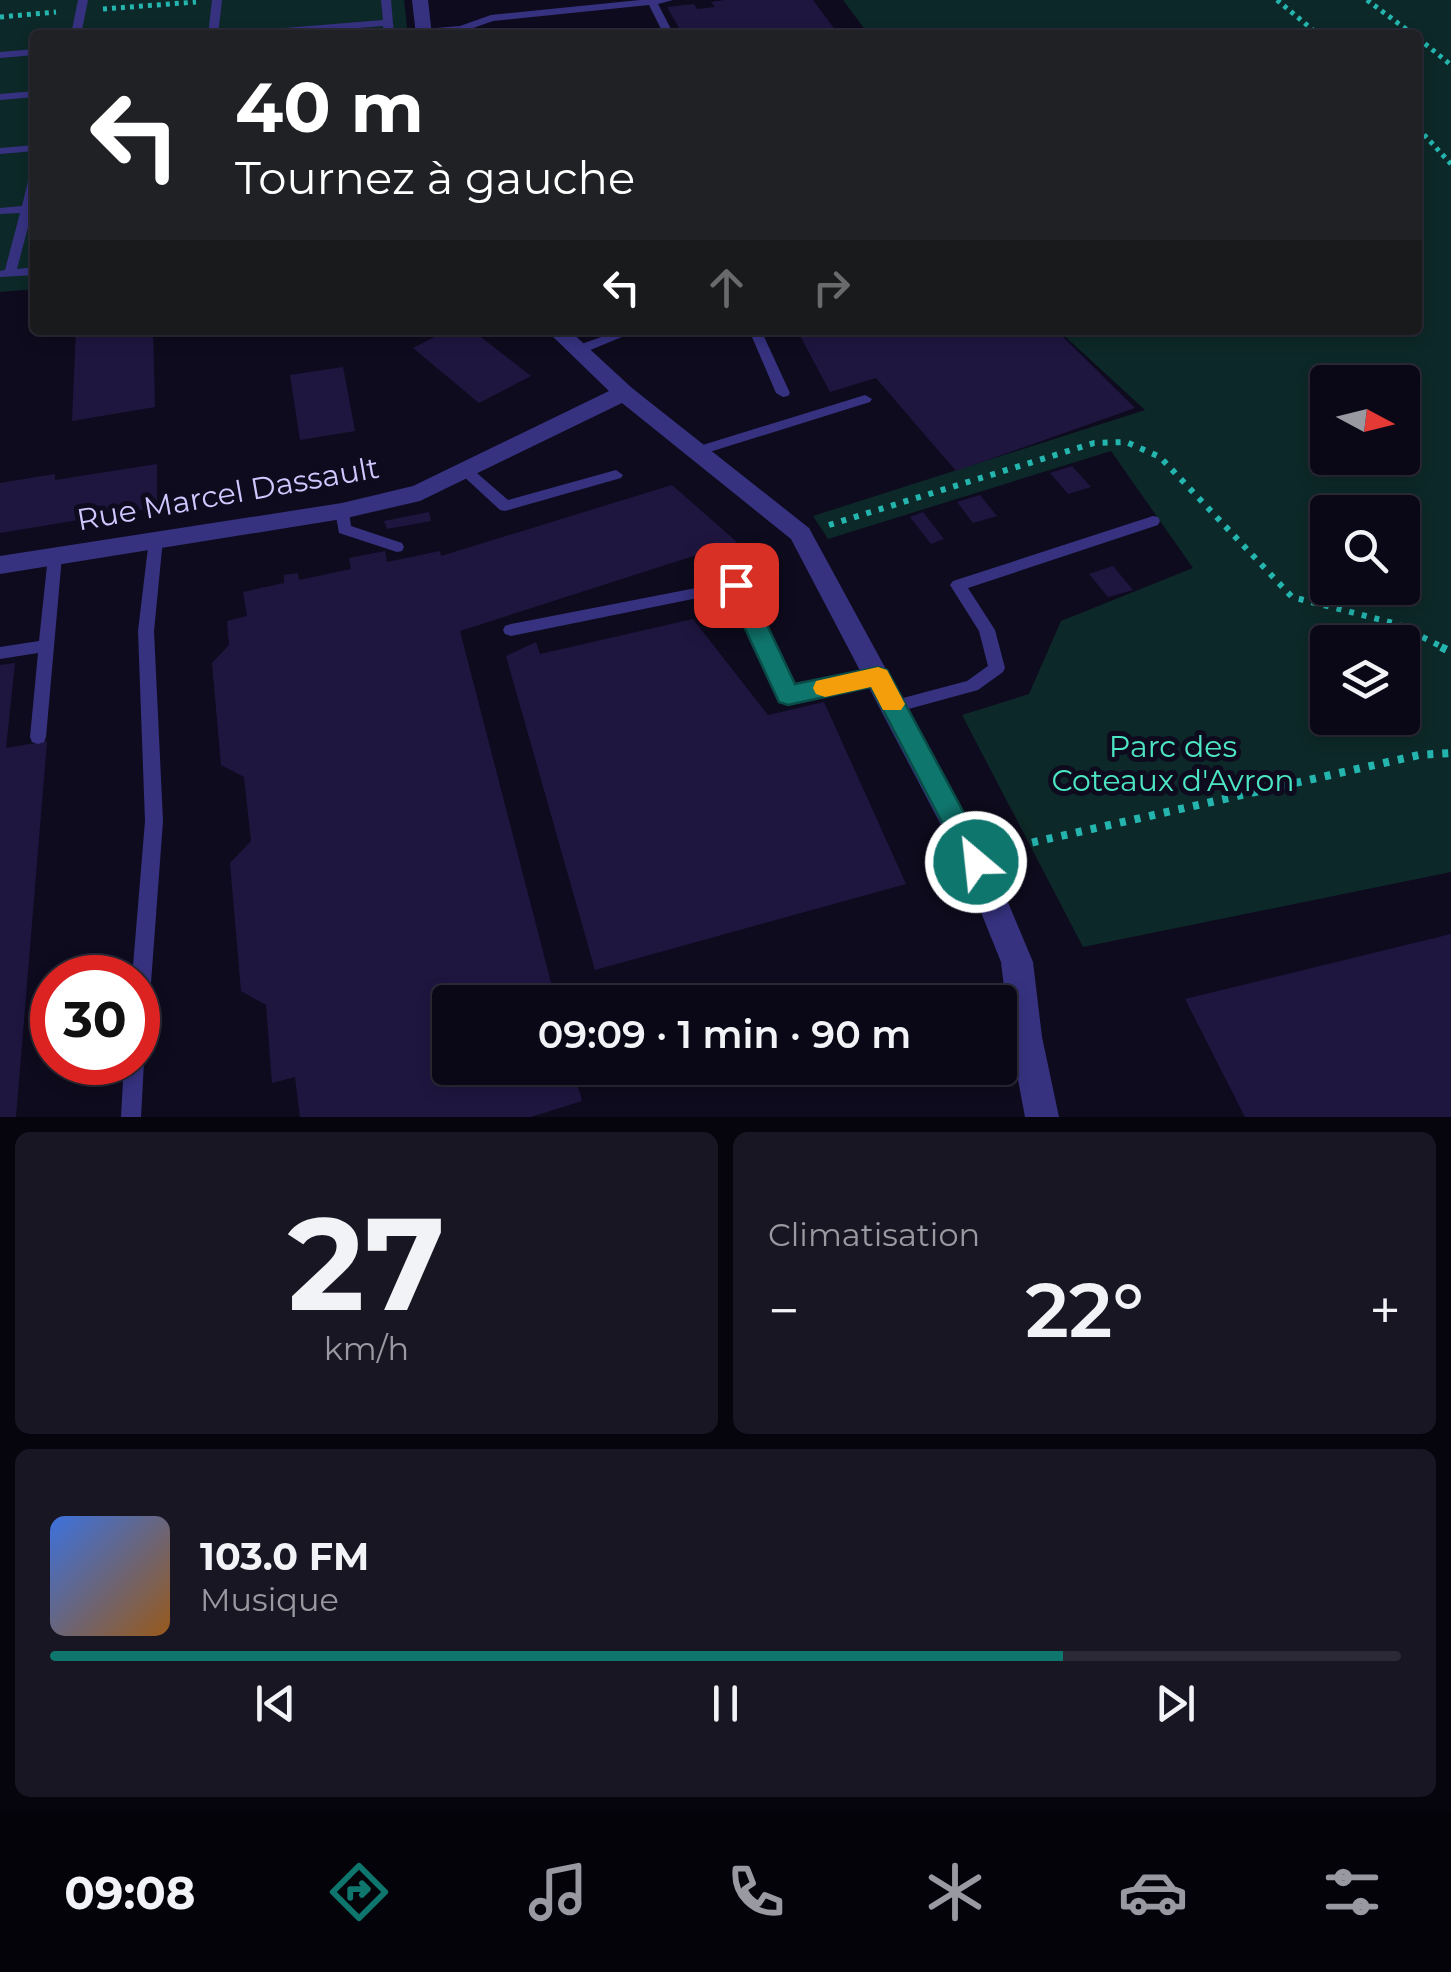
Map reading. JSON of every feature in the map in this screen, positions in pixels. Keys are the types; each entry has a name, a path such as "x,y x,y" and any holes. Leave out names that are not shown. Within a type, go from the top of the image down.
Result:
{"street":[{"path":"420,0 424,30"},
{"path":"563,335 624,393 800,534 976,862 1017,962 1026,1037 1042,1117"},
{"name":"Rue Marcel Dassault","path":"0,565 342,511 420,493 624,393"}],"lane":[{"path":"77,30 83,0"},
{"path":"213,30 217,0"},
{"path":"362,30 388,29 386,0"},
{"path":"454,30 491,18 668,0"},
{"path":"652,2 667,30"},
{"path":"0,55 30,52"},
{"path":"0,97 30,94"},
{"path":"0,151 30,148"},
{"path":"0,212 30,209"},
{"path":"30,212 5,274 30,272"},
{"path":"578,350 619,335"},
{"path":"757,335 783,393"},
{"path":"698,452 865,399"},
{"path":"465,470 505,506 616,474"},
{"path":"342,511 344,528 397,548"},
{"path":"894,708 972,686 997,668 986,630 958,585 1153,521"},
{"path":"143,955 154,821 146,631 156,539"},
{"path":"38,737 56,556"},
{"path":"511,630 736,585 788,696 878,676"},
{"path":"0,653 46,646"},
{"path":"131,1117 133,1085"}],"path":[{"path":"1277,0 1313,30"},
{"path":"1368,0 1408,30"},
{"path":"1422,41 1451,65"},
{"path":"1422,132 1451,164"},
{"path":"976,862 1050,839 1419,755 1451,753"}],"green space":[{"path":"0,0 404,0 407,30 30,30 30,289 0,292"},
{"name":"Parc des Coteaux d'Avron","path":"843,0 1451,0 1451,872 1083,947 962,715 1029,694 1061,621 1193,568 1111,451 828,539 813,516 1145,410 1063,335 1422,335 1422,30 865,30"}],"building":[{"path":"813,0 835,30 680,30 667,7 715,7 711,2"},
{"path":"76,335 153,335 155,407 72,421"},
{"path":"438,335 478,335 531,376 479,403 413,348"},
{"path":"800,335 1061,335 1135,408 956,471 876,378 830,392"},
{"path":"343,367 355,431 300,440 290,375"},
{"path":"157,464 157,507 0,533 0,483 55,474 55,480"},
{"path":"1072,466 1091,487 1068,494 1050,473"},
{"path":"672,485 737,542 460,631 552,985 432,985 432,1085 578,1085 582,1101 531,1117 300,1117 295,1077 272,1083 266,1005 241,991 230,863 251,841 244,777 221,765 212,663 229,645 227,621 247,616 243,592 284,583 284,575 298,573 299,580 351,569 349,558 385,551 387,562 440,551 441,556"},
{"path":"980,495 997,516 973,523 957,502"},
{"path":"429,512 431,521 387,529 384,521"},
{"path":"923,512 944,539 931,544 910,517"},
{"path":"1113,566 1133,590 1108,597 1089,574"},
{"path":"693,619 768,715 824,702 906,884 595,970 506,656 536,642 540,654"},
{"path":"15,663 6,748 47,741 16,1117 0,1117 0,665"},
{"path":"1451,934 1451,1117 1245,1117 1185,999"}],"slow traffic":[{"path":"825,688 878,676 892,704"}],"route":[{"path":"736,585 788,696 878,676 976,862"}]}
